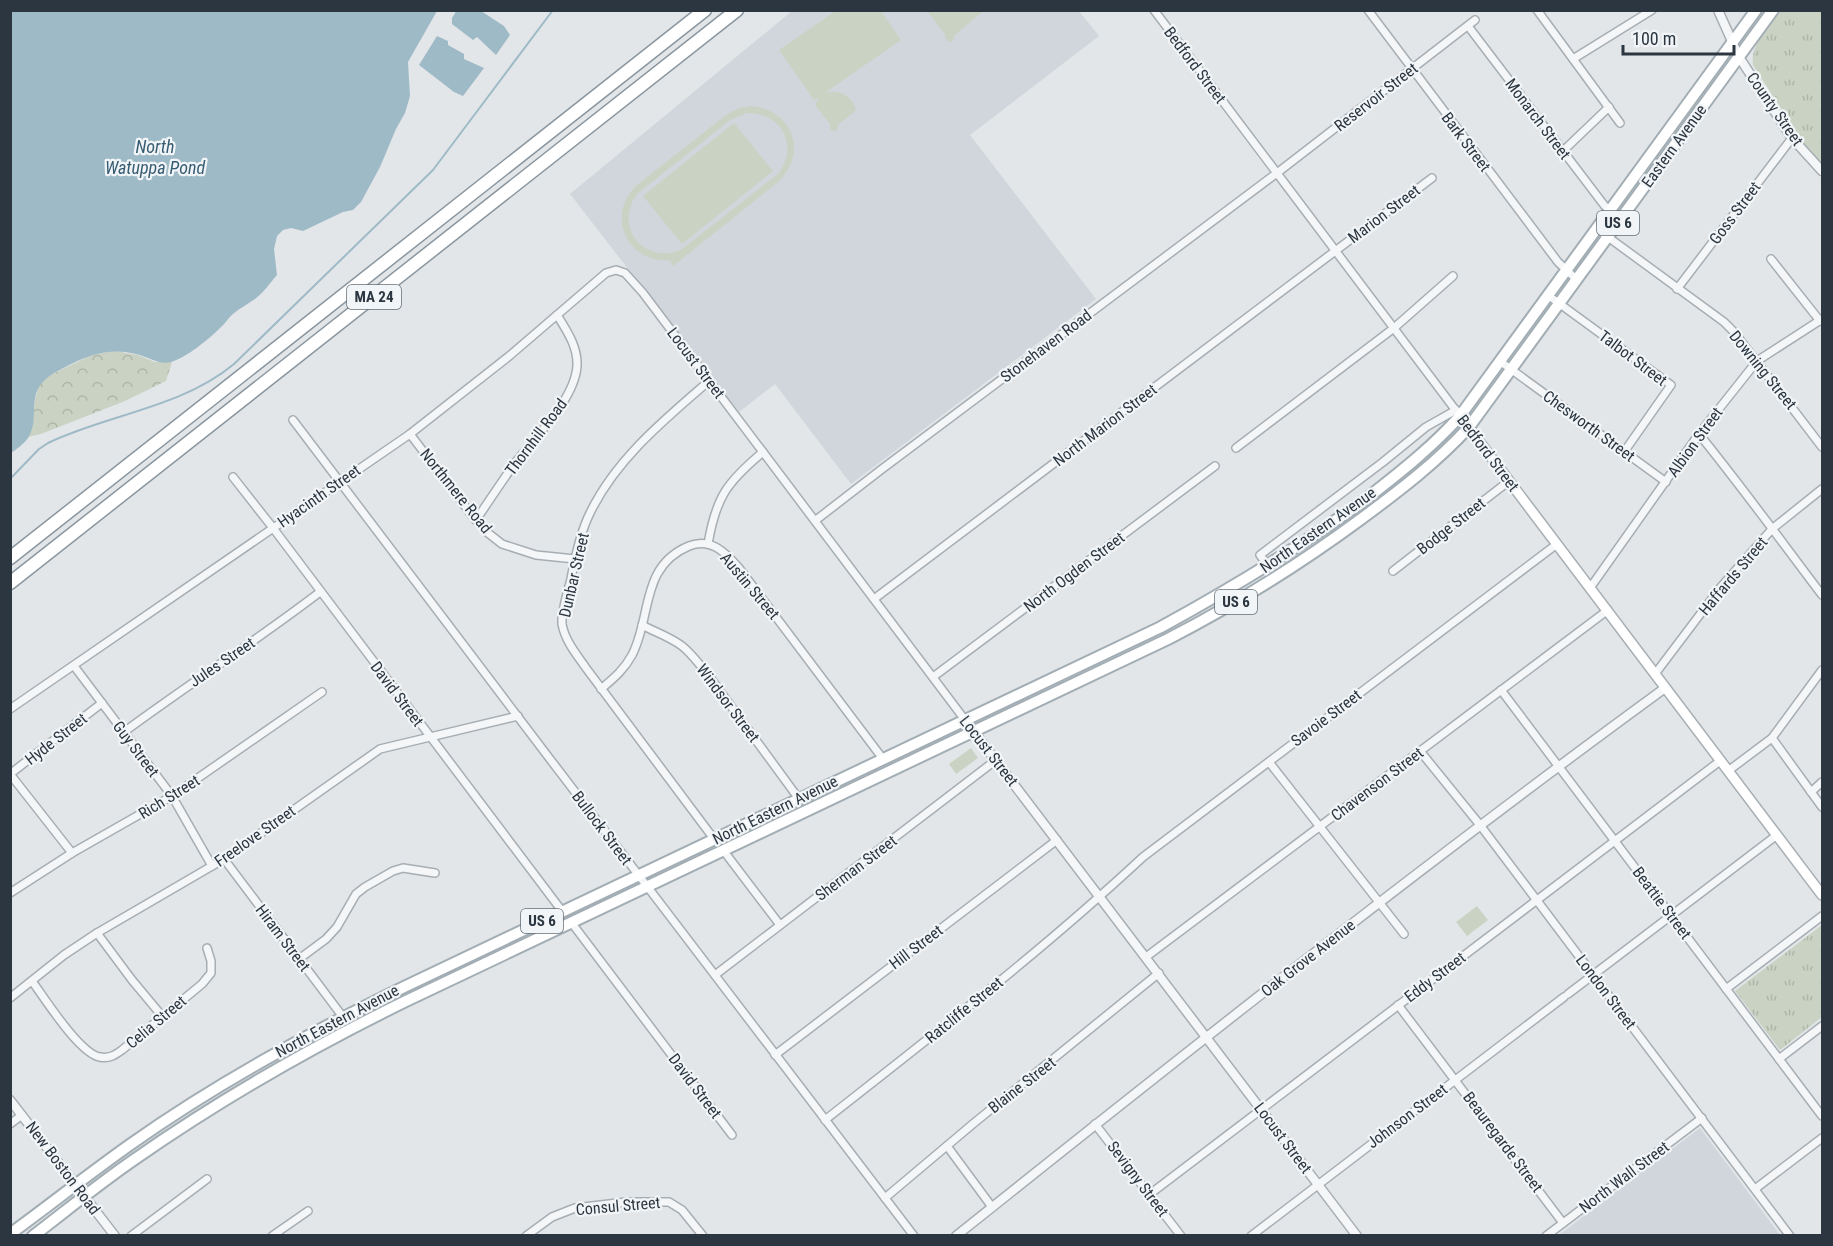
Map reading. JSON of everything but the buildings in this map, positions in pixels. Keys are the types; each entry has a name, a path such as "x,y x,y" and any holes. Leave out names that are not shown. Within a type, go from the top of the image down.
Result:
{"highway":[{"name":"MA 24","path":"10,558 705,10"},
{"name":"MA 24","path":"10,583 737,10"}],"main road":[{"name":"Eastern Avenue","path":"1458,413 1500,362 1549,296 1757,10"},
{"name":"Eastern Avenue","path":"1469,428 1770,14"},
{"name":"Bedford Street","path":"1458,413 1822,895"},
{"name":"North Eastern Avenue","path":"76,1185 131,1144 215,1089 343,1017 1161,627 1224,592 1268,566 1336,520 1402,471 1433,444 1458,413"},
{"name":"North Eastern Avenue","path":"85,1196 198,1117 306,1052 370,1018 1174,636 1310,555 1383,503 1429,466 1469,428"},
{"name":"US 6","path":"10,1234 76,1185"},
{"name":"US 6","path":"33,1236 85,1196"}],"street":[{"name":"Bedford Street","path":"1154,10 1458,413"},
{"name":"Bark Street","path":"1368,10 1566,272 1577,280"},
{"path":"1537,10 1620,123"},
{"path":"1573,59 1652,10"},
{"name":"County Street","path":"1718,10 1739,57 1792,138 1822,171"},
{"path":"1757,10 1770,14"},
{"name":"Reservoir Street","path":"1277,173 1475,20"},
{"name":"Monarch Street","path":"1468,26 1609,212 1620,220"},
{"path":"1563,151 1609,107"},
{"name":"Goss Street","path":"1677,288 1792,138"},
{"name":"Stonehaven Road","path":"816,520 1277,173"},
{"name":"Marion Street","path":"1337,250 1432,178"},
{"name":"Downing Street","path":"1597,229 1734,332 1822,447"},
{"name":"North Marion Street","path":"874,599 1337,250"},
{"path":"1771,259 1821,320"},
{"name":"Locust Street","path":"617,271 625,273 643,293 1357,1236"},
{"name":"Hyacinth Street","path":"10,709 410,434 446,407 606,273 617,271"},
{"path":"1236,448 1394,328 1454,276"},
{"path":"1549,296 1560,304"},
{"name":"Talbot Street","path":"1560,304 1671,386 1624,452"},
{"name":"Thornhill Road","path":"476,520 516,462 570,392 577,365 576,351 557,315"},
{"name":"Albion Street","path":"1590,588 1699,434 1757,361 1821,320"},
{"name":"Chesworth Street","path":"1500,362 1666,482"},
{"name":"Dunbar Street","path":"709,381 670,414 643,441 606,485 589,514 575,559 562,622 567,640 714,839"},
{"path":"1268,566 1260,555 1426,427 1458,413"},
{"name":"Bullock Street","path":"293,420 914,1236"},
{"name":"Northmere Road","path":"410,434 476,520 502,544 536,555 575,559"},
{"path":"1699,434 1744,489 1822,595"},
{"path":"708,544 715,514 731,480 763,452"},
{"name":"North Ogden Street","path":"933,677 1215,466"},
{"name":"David Street","path":"233,477 562,911"},
{"name":"Bodge Street","path":"1393,571 1509,481"},
{"name":"Haffards Street","path":"1655,674 1720,588 1772,529 1822,489"},
{"name":"Austin Street","path":"601,688 622,671 633,654 650,587 662,567 682,548 693,544 708,544 725,552 739,568 884,759"},
{"name":"Savoie Street","path":"1100,897 1143,857 1557,544"},
{"name":"Jules Street","path":"124,732 320,592"},
{"name":"Chavenson Street","path":"1146,957 1608,610"},
{"name":"Windsor Street","path":"642,625 667,637 690,653 799,799"},
{"name":"Guy Street","path":"74,666 172,796 212,866"},
{"path":"1728,771 1772,738 1822,670"},
{"name":"Oak Grove Avenue","path":"956,1236 1206,1036 1379,902 1665,688"},
{"name":"Beattie Street","path":"1501,690 1822,1116"},
{"name":"Rich Street","path":"10,893 72,852 172,796 322,692"},
{"name":"Hyde Street","path":"10,774 102,704"},
{"name":"Freelove Street","path":"10,998 64,955 97,933 224,859 380,749 518,716"},
{"path":"1772,738 1822,807"},
{"name":"London Street","path":"1420,751 1480,825 1790,1236"},
{"name":"Sherman Street","path":"715,975 996,760"},
{"name":"Eddy Street","path":"1150,1194 1720,761"},
{"path":"1269,762 1404,934"},
{"path":"10,774 72,852"},
{"path":"1811,792 1822,782"},
{"name":"Johnson Street","path":"1251,1236 1777,835"},
{"name":"Hill Street","path":"776,1054 1057,840"},
{"path":"723,850 780,925"},
{"name":"Hiram Street","path":"224,859 343,1017"},
{"path":"299,958 326,939 356,894 364,887 403,868 435,873"},
{"name":"Ratcliffe Street","path":"825,1120 941,1029 1100,897"},
{"path":"1726,989 1822,916"},
{"name":"David Street","path":"571,922 732,1135"},
{"path":"97,933 162,1016"},
{"name":"Celia Street","path":"32,981 77,1042 88,1053 99,1057 115,1056 202,984 211,973 211,961 207,948"},
{"name":"Blaine Street","path":"885,1198 1159,973"},
{"name":"Beauregarde Street","path":"1398,1005 1563,1222"},
{"path":"1779,1059 1822,1026"},
{"name":"New Boston Road","path":"10,1100 115,1236"},
{"path":"10,1124 22,1115"},
{"name":"North Wall Street","path":"1546,1236 1702,1118"},
{"name":"Sevigny Street","path":"1095,1124 1181,1236"},
{"path":"1755,1189 1822,1138"},
{"path":"947,1146 992,1207"},
{"path":"131,1236 207,1179"},
{"name":"Consul Street","path":"526,1236 552,1217 575,1208 626,1202 669,1202 682,1210 703,1236"},
{"path":"272,1236 308,1211"}],"shaded area":[{"path":"792,11 1079,11 1099,36 970,135 1096,299 851,484 775,384 739,412 570,194"},
{"path":"1700,1128 1780,1235 1559,1235"}],"green space":[{"path":"837,10 882,11 901,40 826,92 836,92 848,97 856,110 838,125 837,130 833,131 815,105 819,98 814,100 779,50"},
{"path":"927,11 983,11 954,36 953,41 949,42"},
{"path":"1781,11 1822,11 1822,164 1801,140 1753,65 1758,43"},
{"path":"750,106 765,109 785,124 794,146 793,158 787,171 778,182 673,266 670,260 655,259 642,254 632,246 625,235 622,223 627,197 637,185 726,115","holes":["747,113 759,114 777,124 787,141 785,162 779,173 681,250 668,253 644,248 636,240 629,219 630,206 637,194 730,120"]},
{"path":"734,123 773,171 682,244 643,196"},
{"path":"115,351 138,355 155,362 172,362 166,381 125,401 28,437 40,383 52,374 94,354"},
{"path":"971,748 978,758 956,774 949,764"},
{"path":"1477,906 1488,920 1467,936 1456,922"},
{"path":"1822,925 1822,1017 1780,1050 1735,991"}],"water":[{"name":"North Watuppa Pond","path":"11,10 437,11 408,62 410,96 405,113 361,202 353,210 343,212 303,231 291,228 283,230 277,236 274,249 277,275 258,296 230,317 197,348 183,357 171,362 162,362 136,354 114,351 84,358 44,380 35,396 32,430 28,438 11,453"},
{"path":"457,10 481,11 504,26 510,35 496,55 477,37 473,40 452,24 452,18"},
{"path":"437,36 448,41 448,45 464,54 464,59 484,68 463,96 454,92 419,65"}],"waterway":[{"path":"10,479 39,449 48,443 71,433 168,401 213,379 234,364 433,170 553,10"}]}
